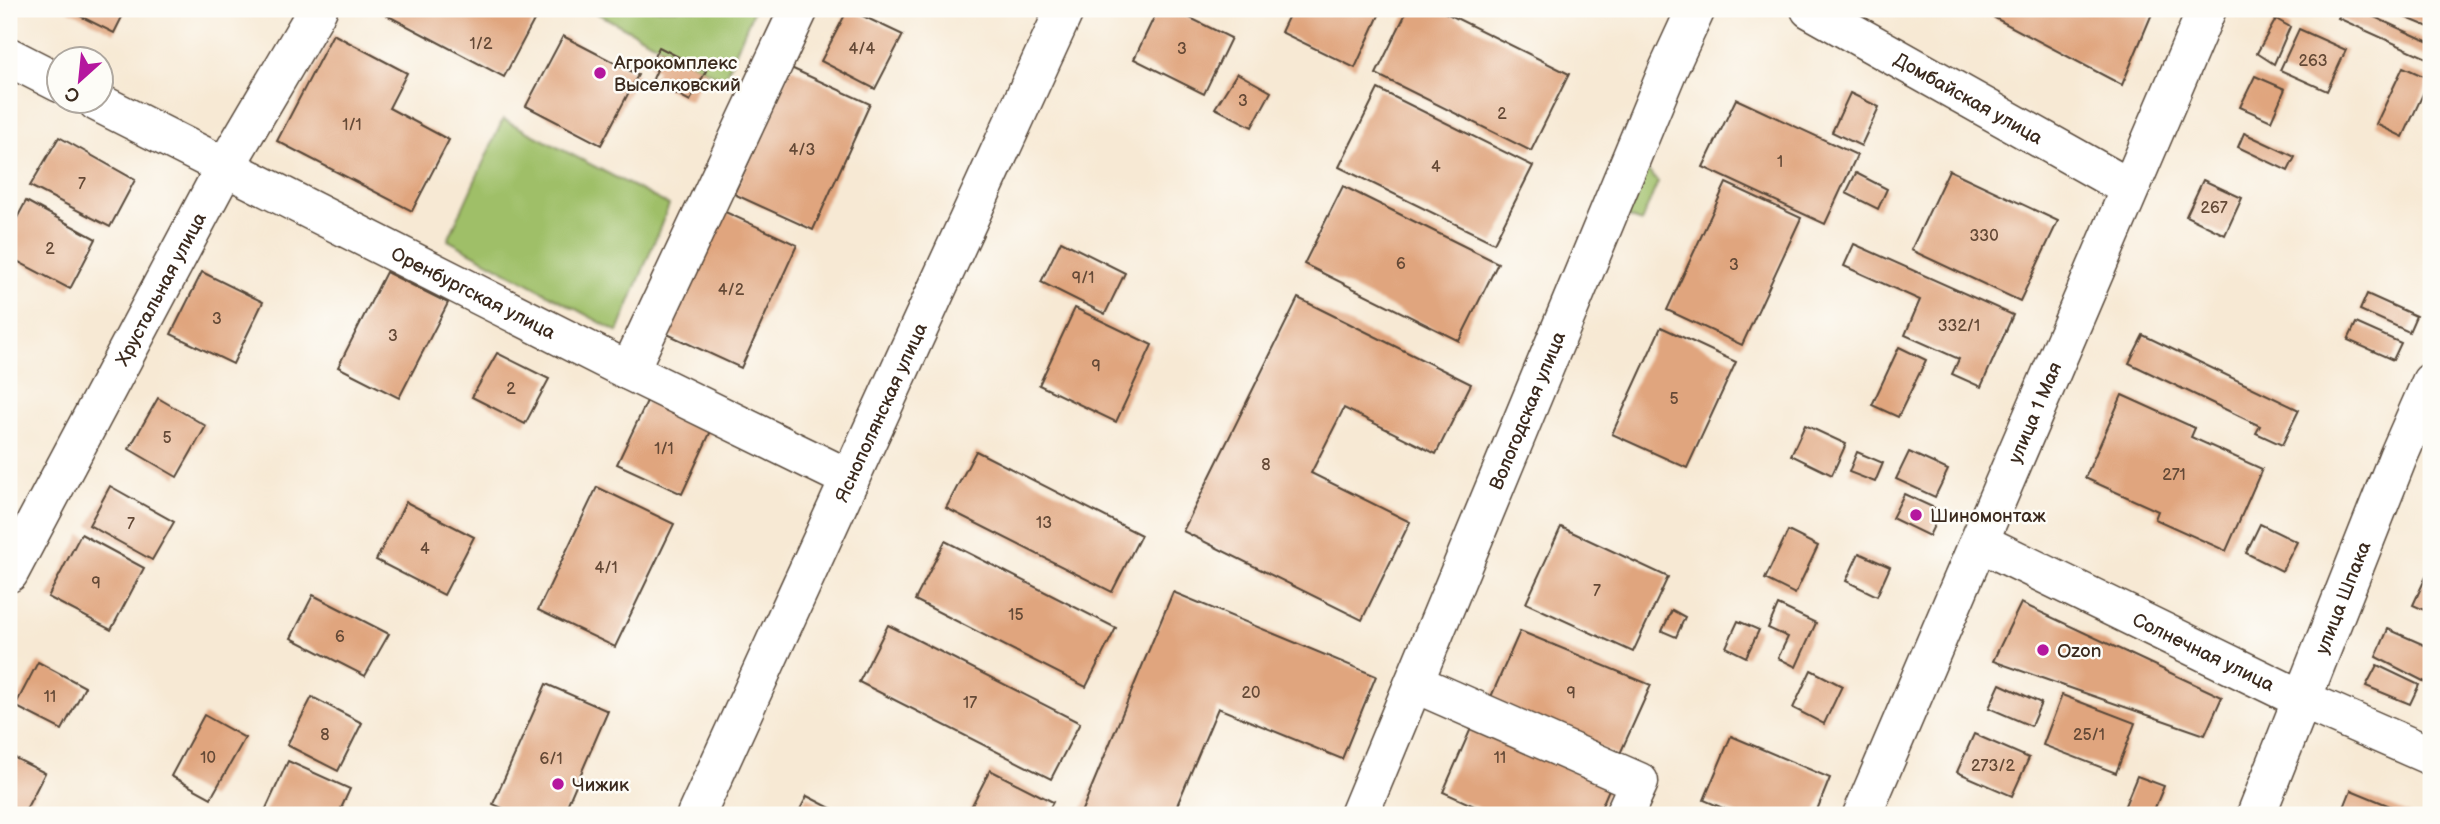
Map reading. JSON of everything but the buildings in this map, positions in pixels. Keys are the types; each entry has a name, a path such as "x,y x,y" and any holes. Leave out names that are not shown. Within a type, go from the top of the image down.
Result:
{"street":[{"name":"Хрустальная улица","path":"9,573 225,166 318,9"},
{"path":"629,371 799,9"},
{"name":"Яснополянская улица","path":"696,815 1065,9"},
{"name":"Вологодская улица","path":"1359,815 1667,72 1696,9"},
{"name":"Домбайская улица","path":"1810,9 2129,188"},
{"name":"улица 1 Мая","path":"1862,815 2207,9"},
{"path":"9,57 46,76"},
{"name":"Оренбургская улица","path":"116,112 850,480"},
{"name":"улица Шпака","path":"2256,815 2398,457 2431,382"},
{"name":"Солнечная улица","path":"1979,542 2301,699 2431,756"},
{"path":"1414,683 1639,782 1625,815"}],"green space":[{"path":"589,9 754,9 724,80"},
{"path":"503,119 669,205 618,332 448,240"},
{"path":"1643,166 1658,182 1641,222 1623,215"}],"place":[{"name":"Агрокомплекс Выселковский","path":"600,73"},
{"name":"Шиномонтаж","path":"1916,515"},
{"name":"Ozon","path":"2043,650"},
{"name":"Чижик","path":"558,784"}]}
